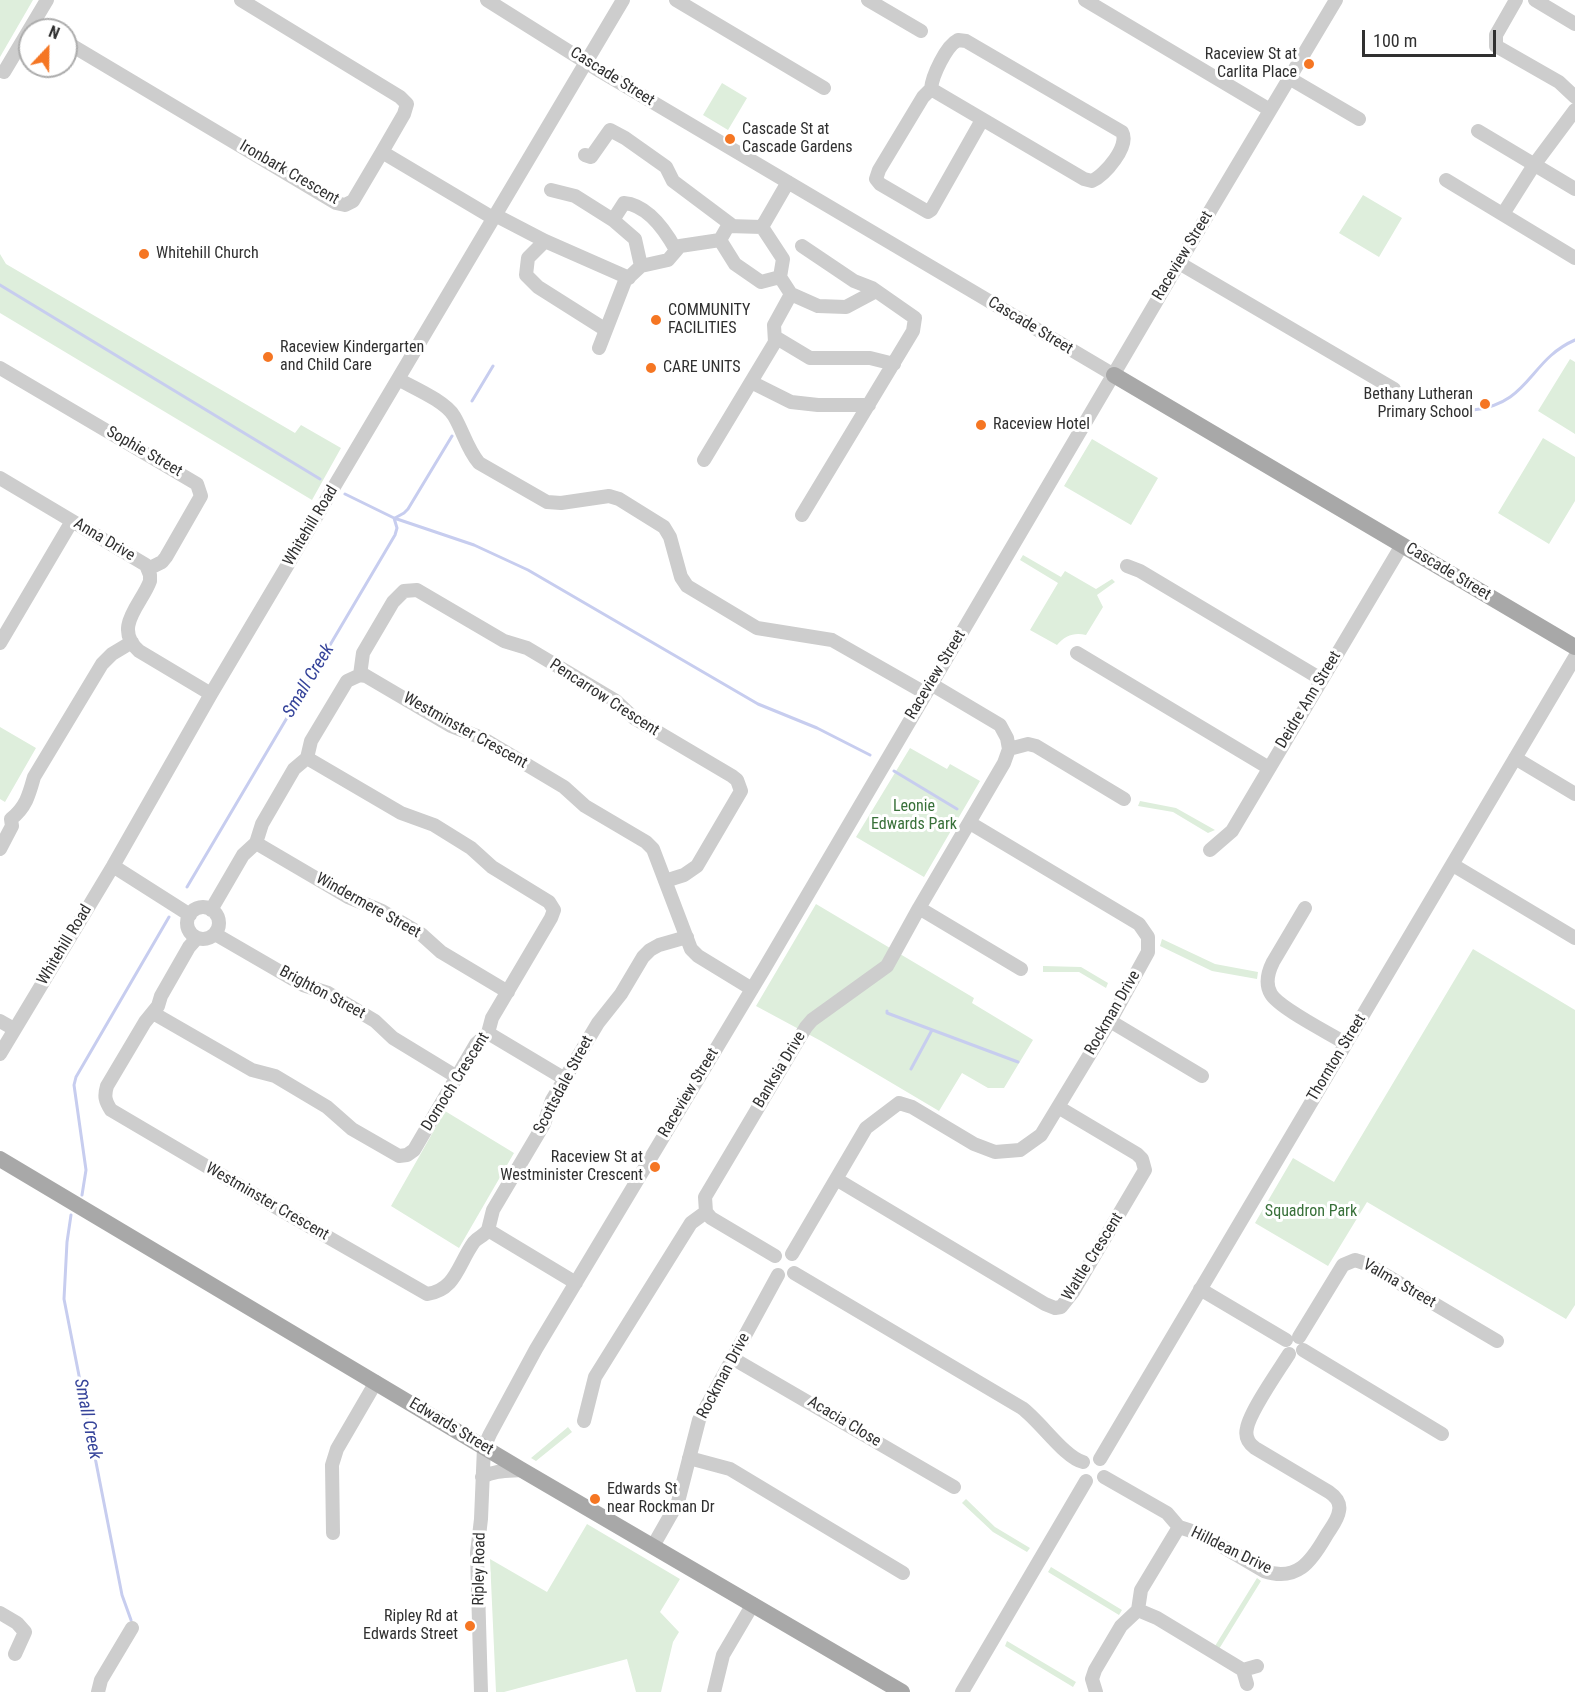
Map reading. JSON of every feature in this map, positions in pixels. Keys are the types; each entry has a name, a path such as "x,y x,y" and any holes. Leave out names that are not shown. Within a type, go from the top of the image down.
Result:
{"main road":[{"name":"Cascade Street","path":"1114,375 1575,647"},
{"name":"Edwards Street","path":"0,1159 522,1470 902,1692"}],"street":[{"path":"42,18 47,0"},
{"path":"241,0 400,97 407,104 404,114 382,152 494,216 544,241 629,278"},
{"name":"Cascade Street","path":"487,0 600,71 1114,375"},
{"name":"Whitehill Road","path":"0,1054 623,0"},
{"path":"676,0 824,88"},
{"path":"868,0 921,31"},
{"path":"1084,0 1270,110"},
{"path":"1516,0 1496,35 1496,46 1559,82 1575,97"},
{"path":"1534,0 1575,24"},
{"name":"Raceview Street","path":"481,1445 1289,78 1329,2"},
{"path":"931,88 1084,179 1092,181 1098,178 1112,164 1125,137 1122,132 966,40 958,40 953,42 932,79 931,88 923,97 879,170 876,179 880,184 928,212 982,120"},
{"name":"Ironbark Crescent","path":"78,49 336,203 345,205 353,201 382,152"},
{"path":"4,72 18,54"},
{"path":"1289,78 1359,119"},
{"path":"1503,214 1534,165 1575,110"},
{"path":"585,155 591,157 610,130 666,167 673,181 733,226"},
{"path":"1478,131 1575,189"},
{"path":"1446,180 1575,258"},
{"path":"762,227 788,182"},
{"path":"551,190 575,196 613,220 635,239 641,266"},
{"path":"613,220 624,203 636,204 665,230 676,250"},
{"path":"720,240 728,226 762,227"},
{"path":"762,227 783,260 780,278 791,294 818,306 846,307 876,291"},
{"path":"599,348 625,281 641,266 668,260 680,246 720,240"},
{"path":"720,240 735,264 761,282 780,278"},
{"path":"544,241 528,258 526,275 538,287 606,330"},
{"path":"801,246 854,281 876,291 915,318 913,331 802,515"},
{"path":"1179,263 1394,389"},
{"path":"704,460 776,342 774,325 791,294"},
{"path":"775,337 810,358 870,358 894,364"},
{"name":"Sophie Street","path":"0,368 197,484 201,496 166,557 162,562 148,569"},
{"path":"398,379 447,407 454,415 472,455 479,462 546,502 561,503 609,496 619,499 664,527 670,537 681,577 687,586 757,628 832,640 1000,725 1007,738 1009,749 1004,764 970,823"},
{"path":"751,382 791,402 818,405 869,405"},
{"name":"Anna Drive","path":"0,478 141,562 148,569 150,575 148,587 129,622 128,631 132,642"},
{"path":"0,644 72,521"},
{"name":"Deidre Ann Street","path":"1210,850 1232,831 1402,545"},
{"path":"1127,566 1140,571 1321,679"},
{"name":"Pencarrow Crescent","path":"360,675 363,653 393,602 404,591 417,590 504,641 527,648 615,701 634,718 732,776 737,780 741,791 697,866 665,881"},
{"path":"0,849 12,826 6,815 21,811 28,797 33,777 102,664 112,654 132,642 139,651 211,694"},
{"path":"1077,652 1269,768"},
{"name":"Thornton Street","path":"1100,1459 1575,657"},
{"path":"211,910 243,855 256,843 262,824 294,769 307,758 311,741 347,681 360,675"},
{"name":"Westminster Crescent","path":"360,675 366,676 451,726 482,738 564,787 585,806 646,842 653,849 692,949 698,956 752,989"},
{"path":"1009,749 1028,744 1036,746 1124,799"},
{"name":"Dornoch Crescent","path":"153,1013 252,1070 275,1076 327,1107 352,1129 399,1156 407,1155 414,1150 476,1044 488,1033 492,1018 551,918 554,910 549,902 492,867 471,848 434,825 402,813 307,758"},
{"path":"1515,758 1575,794"},
{"name":"Banksia Drive","path":"706,1212 705,1197 806,1027 812,1020 887,966 970,823"},
{"name":"Rockman Drive","path":"792,1254 866,1128 899,1103 912,1107 974,1144 995,1152 1020,1150 1041,1135 1148,952 1148,937 1139,924 970,823"},
{"name":"Windermere Street","path":"256,843 348,897 382,910 421,934 441,952 508,992"},
{"path":"1453,865 1575,938"},
{"path":"113,866 190,915"},
{"path":"200,908 211,910 219,921 215,934 206,939 197,938 189,931 190,915 200,908"},
{"path":"919,908 1021,969"},
{"path":"1305,908 1269,970 1268,987 1276,1001 1345,1043"},
{"name":"Brighton Street","path":"215,934 303,985 328,993 375,1022 393,1038 457,1077"},
{"name":"Scottsdale Street","path":"488,1230 493,1210 544,1124 552,1100 598,1023 621,994 643,957 659,945 687,937"},
{"name":"Westminster Crescent","path":"197,938 189,947 153,1013 145,1022 107,1086 106,1103 121,1117 427,1294 439,1292 451,1282 475,1240 488,1230"},
{"path":"1110,1020 1202,1076"},
{"path":"0,1021 14,1029"},
{"path":"488,1033 565,1079"},
{"name":"Wattle Crescent","path":"836,1179 1045,1304 1055,1308 1061,1307 1073,1292 1145,1170 1142,1159 1137,1154 1058,1107"},
{"path":"584,1421 595,1377 691,1223 706,1212 711,1218 775,1256"},
{"path":"488,1230 576,1283"},
{"path":"781,1252 792,1254 798,1265 794,1273 786,1277 778,1275 772,1269 772,1260 775,1256 781,1252"},
{"name":"Valma Street","path":"1294,1346 1343,1264 1355,1260 1367,1264 1497,1341"},
{"path":"794,1273 1022,1408 1070,1455 1083,1462"},
{"name":"Rockman Drive","path":"653,1546 678,1502 699,1420 778,1275"},
{"path":"1200,1289 1442,1434"},
{"name":"Hilldean Drive","path":"1104,1477 1167,1513 1179,1527 1201,1534 1264,1571 1288,1574 1301,1568 1312,1559 1318,1550 1339,1511 1338,1500 1329,1492 1255,1448 1250,1444 1246,1433 1250,1420 1294,1346"},
{"name":"Acacia Close","path":"732,1358 954,1487"},
{"path":"333,1533 332,1465 337,1449 376,1382"},
{"path":"477,1553 472,1518 472,1481 481,1445"},
{"name":"Ripley Road","path":"481,1445 481,1519 477,1553 481,1692"},
{"path":"690,1458 730,1469 903,1573"},
{"path":"1089,1458 1100,1459 1105,1465 1104,1477 1094,1483 1086,1481 1080,1472 1083,1462 1089,1458"},
{"path":"482,1478 489,1473 522,1470"},
{"path":"962,1692 1086,1481"},
{"path":"1096,1692 1092,1679 1095,1670 1121,1626 1138,1610 1141,1590 1179,1527"},
{"path":"714,1692 723,1655 753,1604"},
{"path":"1138,1610 1250,1668 1247,1684"},
{"path":"0,1613 25,1632 15,1654"},
{"path":"98,1692 101,1680 132,1629"}],"green space":[{"path":"0,0 33,0 23,18 18,18 18,26 0,57"},
{"path":"722,83 747,98 728,130 703,115"},
{"path":"1363,195 1402,218 1379,257 1339,233"},
{"path":"0,254 6,264 295,433 301,425 341,448 312,500 0,313"},
{"path":"1570,359 1575,362 1575,434 1538,411"},
{"path":"1543,438 1575,457 1575,501 1549,544 1498,513"},
{"path":"1092,439 1158,478 1131,525 1064,486"},
{"path":"1023,555 1061,577 1065,571 1096,589 1112,579 1115,582 1097,595 1103,607 1086,635 1070,635 1057,645 1030,630 1058,583 1020,560"},
{"path":"0,727 36,748 5,802 0,799"},
{"name":"Leonie Edwards Park","path":"910,748 947,769 950,764 980,781 924,877 856,837"},
{"path":"1140,801 1176,808 1215,830 1208,833 1173,812 1138,806"},
{"path":"816,904 974,998 972,1003 1033,1040 1004,1088 988,1088 962,1073 939,1111 821,1041 756,1006"},
{"path":"1162,939 1215,964 1258,972 1257,979 1212,971 1160,946"},
{"name":"Squadron Park","path":"1473,949 1575,1010 1575,1305 1566,1319 1367,1202 1328,1266 1255,1223 1293,1158 1334,1182"},
{"path":"1043,966 1081,967 1108,983 1106,988 1079,972 1043,972"},
{"path":"445,1111 514,1153 459,1248 391,1206"},
{"path":"568,1427 572,1432 536,1461 531,1458"},
{"path":"966,1499 995,1527 1030,1548 1027,1552 993,1532 962,1503"},
{"path":"587,1524 680,1579 660,1612 679,1632 673,1642 661,1692 636,1692 627,1659 504,1692 496,1692 490,1559 547,1592"},
{"path":"1051,1567 1122,1610 1119,1615 1048,1572"},
{"path":"1257,1578 1261,1581 1219,1649 1215,1646"},
{"path":"1007,1641 1076,1682 1073,1687 1005,1646"}],"waterway":[{"name":"Small Creek","path":"0,285 320,479"},
{"path":"1473,410 1492,406 1507,399 1548,359 1575,340"},
{"path":"472,401 493,366"},
{"path":"395,518 408,509 452,436"},
{"name":"Small Creek","path":"187,887 395,535 397,528 394,518 345,494"},
{"path":"394,518 474,545 528,570 758,704 817,728 870,755"},
{"path":"894,771 957,809"},
{"name":"Small Creek","path":"82,1195 86,1170 74,1085 76,1077 169,917"},
{"path":"887,1011 887,1013 1018,1062"},
{"path":"911,1069 932,1030"},
{"name":"Small Creek","path":"71,1215 64,1299 122,1595 131,1620"}],"place":[{"name":"Raceview St at Carlita Place","path":"1309,64"},
{"name":"Cascade St at Cascade Gardens","path":"730,139"},
{"name":"Whitehill Church","path":"144,254"},
{"name":"COMMUNITY FACILITIES","path":"656,320"},
{"name":"Raceview Kindergarten and Child Care","path":"268,357"},
{"name":"CARE UNITS","path":"651,368"},
{"name":"Bethany Lutheran Primary School","path":"1485,404"},
{"name":"Raceview Hotel","path":"981,425"},
{"name":"Raceview St at Westminister Crescent","path":"655,1167"},
{"name":"Edwards St near Rockman Dr","path":"595,1499"},
{"name":"Ripley Rd at Edwards Street","path":"470,1626"}]}
